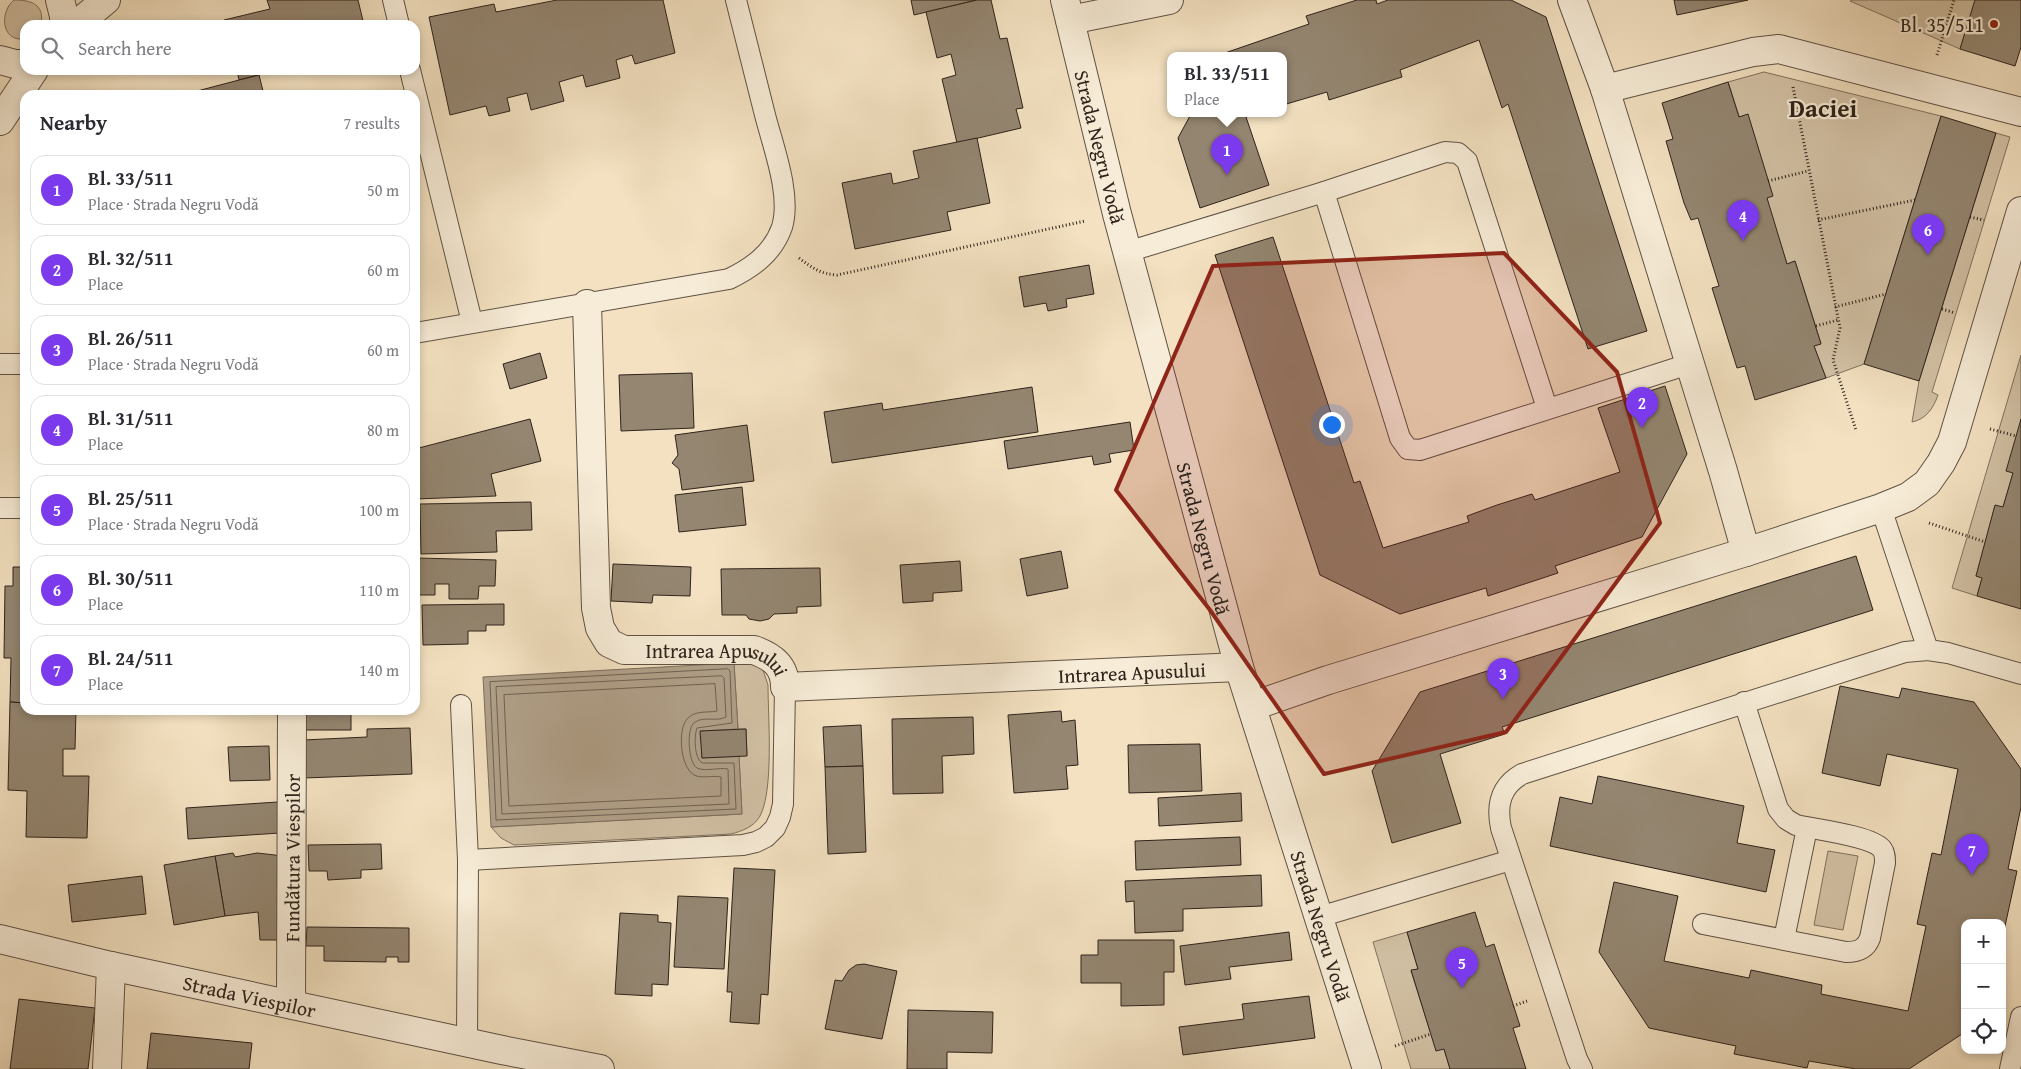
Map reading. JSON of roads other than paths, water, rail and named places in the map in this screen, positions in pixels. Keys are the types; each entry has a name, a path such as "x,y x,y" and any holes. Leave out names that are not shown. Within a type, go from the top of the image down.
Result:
{"street":[{"path":"60,0 64,20"},
{"path":"82,20 106,0"},
{"path":"1068,10 1169,0"},
{"path":"1572,0 1605,89 1723,471 1746,552"},
{"name":"Strada Negru Vodă","path":"1068,10 1117,214 1239,666 1367,1069"},
{"path":"1605,89 1753,52 1787,49 2021,112"},
{"path":"0,60 20,64"},
{"path":"21,90 31,75"},
{"path":"0,121 20,91"},
{"path":"1253,706 1337,677 1746,552 1881,508 1908,497 1927,483 1941,464 1952,442 2019,223"},
{"name":"Intrarea Apusului","path":"587,304 596,608 600,628 609,643 624,650 754,650 765,654 782,668 785,677 785,687 1239,666"},
{"name":"Fundătura Viespilor","path":"291,1004 292,715"},
{"name":"Strada Viespilor","path":"0,939 111,966 467,1042 501,1060 600,1069"},
{"path":"107,1069 111,966"}],"lane":[{"path":"393,0 398,20"},
{"path":"420,332 729,279 749,269 765,256 776,240 782,226 785,199 736,0"},
{"path":"411,75 415,90"},
{"path":"420,111 472,322"},
{"path":"1127,252 1324,192 1445,152 1458,153 1467,162 1547,408"},
{"path":"1324,192 1400,438 1408,449 1420,450 1689,364"},
{"path":"0,364 20,364"},
{"path":"0,508 20,508"},
{"path":"1881,508 1928,650"},
{"path":"1582,1069 1577,1059 1501,828 1499,808 1501,796 1506,786 1513,779 1522,774 1744,702 1905,652 1928,650 2021,674"},
{"path":"468,860 743,844 756,842 766,837 775,828 783,804 785,687"},
{"path":"1703,924 1854,952 1868,944 1885,863 1882,849 1870,840 1807,828 1786,820 1778,809 1744,702"},
{"path":"461,705 468,860 467,1042"},
{"path":"1784,939 1807,828"},
{"path":"1318,917 1511,860"},
{"path":"2010,1069 2021,1017"}],"water":[{"path":"734,663 738,729 701,731 702,758 739,756 742,814 491,827 483,677"}],"place":[{"name":"Bl. 35/511","path":"1994,24"},
{"name":"Bl. 33/511","path":"1227,175"},
{"name":"Bl. 31/511","path":"1743,241"},
{"name":"Bl. 30/511","path":"1928,255"},
{"name":"Bl. 32/511","path":"1642,428"},
{"name":"Bl. 26/511","path":"1503,699"},
{"name":"Bl. 24/511","path":"1972,875"},
{"name":"Bl. 25/511","path":"1462,988"}],"district":[{"name":"Daciei","path":"1823,108"}]}
